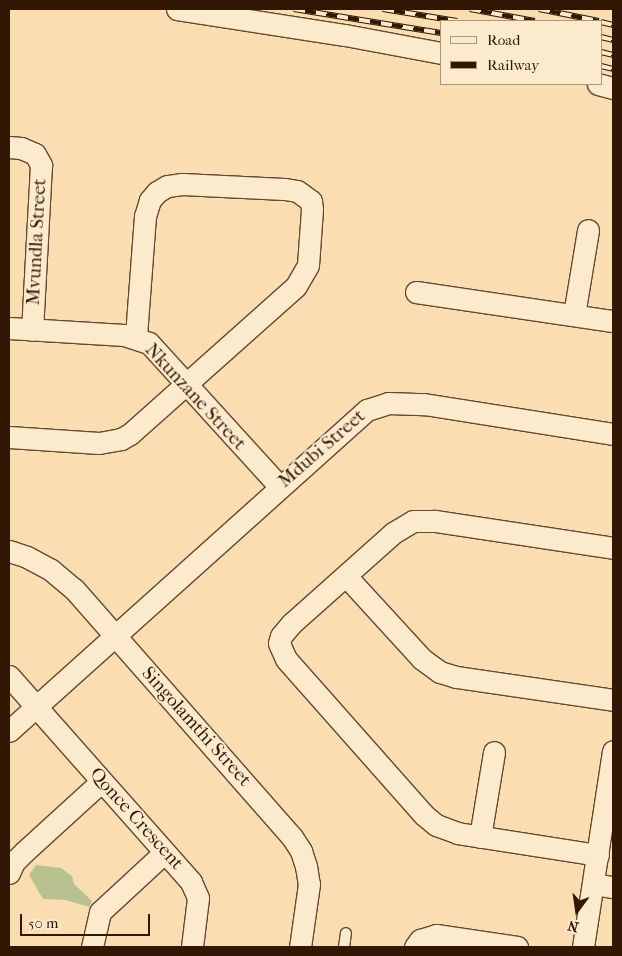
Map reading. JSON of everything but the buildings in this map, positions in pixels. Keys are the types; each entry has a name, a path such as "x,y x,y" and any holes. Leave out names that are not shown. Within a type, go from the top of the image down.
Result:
{"street":[{"path":"177,9 345,35 440,53"},
{"name":"Mvundla Street","path":"9,147 21,148 35,154 41,165 32,330"},
{"path":"9,437 99,443 121,439 130,434 296,286 304,274 310,251 311,201 306,195 284,189 182,184 167,186 157,192 150,200 145,216 136,337"},
{"path":"574,315 588,230"},
{"path":"416,292 613,321"},
{"name":"Nkunzane Street","path":"9,328 136,337 148,342 279,486"},
{"name":"Mdubi Street","path":"9,731 279,486 367,410 388,403 424,404 613,434"},
{"path":"598,855 480,837 444,829 424,815 281,650 281,636 404,524 423,520 613,548"},
{"name":"Singolamthi Street","path":"9,551 26,557 51,570 74,590 272,813 301,851 309,884 300,947"},
{"path":"346,576 422,659 440,672 456,677 613,700"},
{"name":"Qonce Crescent","path":"9,676 191,882 198,898 192,947"},
{"path":"583,947 603,885 598,855 613,751"},
{"path":"480,837 494,752"},
{"path":"9,873 14,862 24,852 102,781"},
{"path":"92,947 100,912 165,852"},
{"path":"415,947 420,940 436,935 517,947"}],"lane":[{"path":"344,947 346,932"}],"green space":[{"path":"36,865 61,868 72,876 74,884 92,901 89,907 66,900 43,899 29,875"}],"railway":[{"path":"294,9 440,33"},
{"path":"383,9 451,20"},
{"path":"470,9 530,20"},
{"path":"539,9 594,20"},
{"path":"602,22 613,25"},
{"path":"602,37 613,40"},
{"path":"602,52 613,55"},
{"path":"602,66 613,69"}]}
